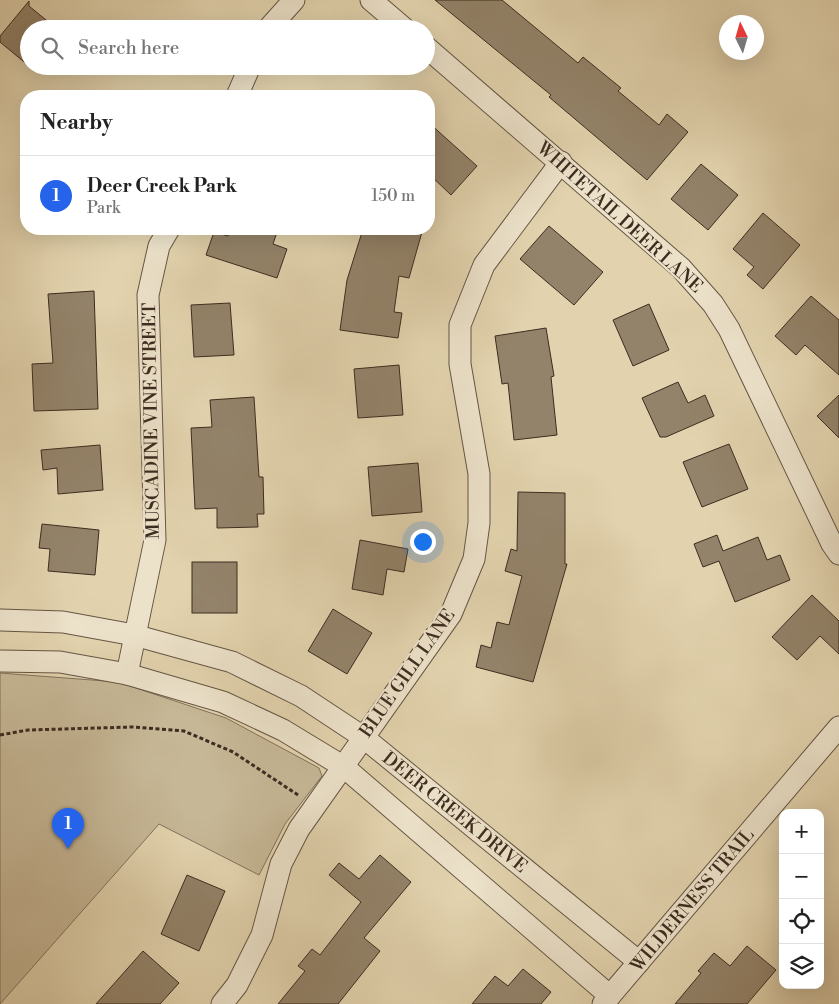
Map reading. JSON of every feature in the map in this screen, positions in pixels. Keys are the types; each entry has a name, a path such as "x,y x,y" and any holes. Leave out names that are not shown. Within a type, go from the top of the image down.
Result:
{"street":[{"path":"276,20 294,0"},
{"path":"372,0 395,20"},
{"name":"WHITETAIL DEER LANE","path":"435,55 681,268 713,304 729,329 832,544 839,554"},
{"path":"240,90 246,75"},
{"name":"BLUE GILL LANE","path":"222,1004 237,985 262,935 281,864 299,829 451,614 474,559 479,524 479,474 460,364 460,325 484,265 561,162"},
{"name":"MUSCADINE VINE STREET","path":"127,674 155,540 148,295 159,246 165,235"},
{"name":"DEER CREEK DRIVE","path":"0,620 63,622 134,635 232,662 301,696 363,737 639,962"},
{"name":"DEER CREEK DRIVE","path":"0,661 60,662 127,674 224,702 283,730 344,767 606,1000"},
{"name":"WILDERNESS TRAIL","path":"606,1000 839,727"}],"path":[{"path":"0,735 28,730 132,727 184,731 233,752 300,796 305,788"}],"shaded area":[{"path":"0,673 118,682 226,718 319,768 322,776 285,824 259,875 159,824 0,1004"}],"building":[{"path":"435,0 502,0 578,63 583,57 621,88 618,91 659,125 667,114 688,132 647,180 549,97 551,95"},
{"path":"29,1 29,6 46,20 20,20 20,59 0,42 0,36"},
{"path":"435,128 477,166 451,195 435,180"},
{"path":"701,164 738,195 708,230 671,199"},
{"path":"763,213 800,245 763,289 747,275 754,267 733,249"},
{"path":"549,226 603,272 574,305 520,259"},
{"path":"213,235 276,235 273,244 287,249 277,278 206,255"},
{"path":"361,235 421,235 409,278 399,276 394,312 402,313 398,338 340,330 347,280"},
{"path":"94,291 98,409 34,411 32,364 53,363 48,294"},
{"path":"811,296 839,320 839,375 805,345 796,355 775,336"},
{"path":"230,303 234,355 194,357 191,305"},
{"path":"649,304 669,350 633,366 613,320"},
{"path":"546,328 554,376 551,377 557,435 514,440 508,383 502,384 495,336"},
{"path":"399,365 403,415 358,418 354,369"},
{"path":"678,382 688,403 705,395 714,416 666,437 660,437 642,398"},
{"path":"839,395 839,438 817,416"},
{"path":"254,397 259,477 263,477 264,514 257,514 258,527 217,528 217,508 195,509 191,428 212,427 210,400"},
{"path":"729,444 748,489 702,507 683,462"},
{"path":"100,445 103,490 58,494 57,468 43,470 41,450"},
{"path":"418,463 422,512 372,516 368,467"},
{"path":"518,492 565,493 565,564 567,564 533,682 476,667 481,645 491,648 497,622 509,625 522,576 505,571 511,549 517,551"},
{"path":"42,524 99,530 95,575 48,571 50,549 39,548"},
{"path":"717,535 723,551 758,537 767,560 780,555 790,580 735,602 719,561 703,567 694,544"},
{"path":"360,540 408,549 404,572 387,569 383,595 352,589"},
{"path":"192,562 237,562 237,613 192,613"},
{"path":"812,595 839,621 839,654 820,636 797,660 772,637"},
{"path":"333,609 372,633 347,674 308,651"},
{"path":"380,855 411,882 364,938 380,951 338,1004 278,1004 305,971 298,966 312,949 320,955 361,902 329,875 339,863 359,879"},
{"path":"187,875 225,891 199,951 161,934"},
{"path":"747,946 776,970 747,1004 675,1004 701,973 698,971 714,953 730,966"},
{"path":"143,951 179,983 160,1004 96,1004"},
{"path":"523,969 551,992 541,1004 472,1004 495,976 508,986"}],"place":[{"name":"Deer Creek Park","path":"68,849"}]}
